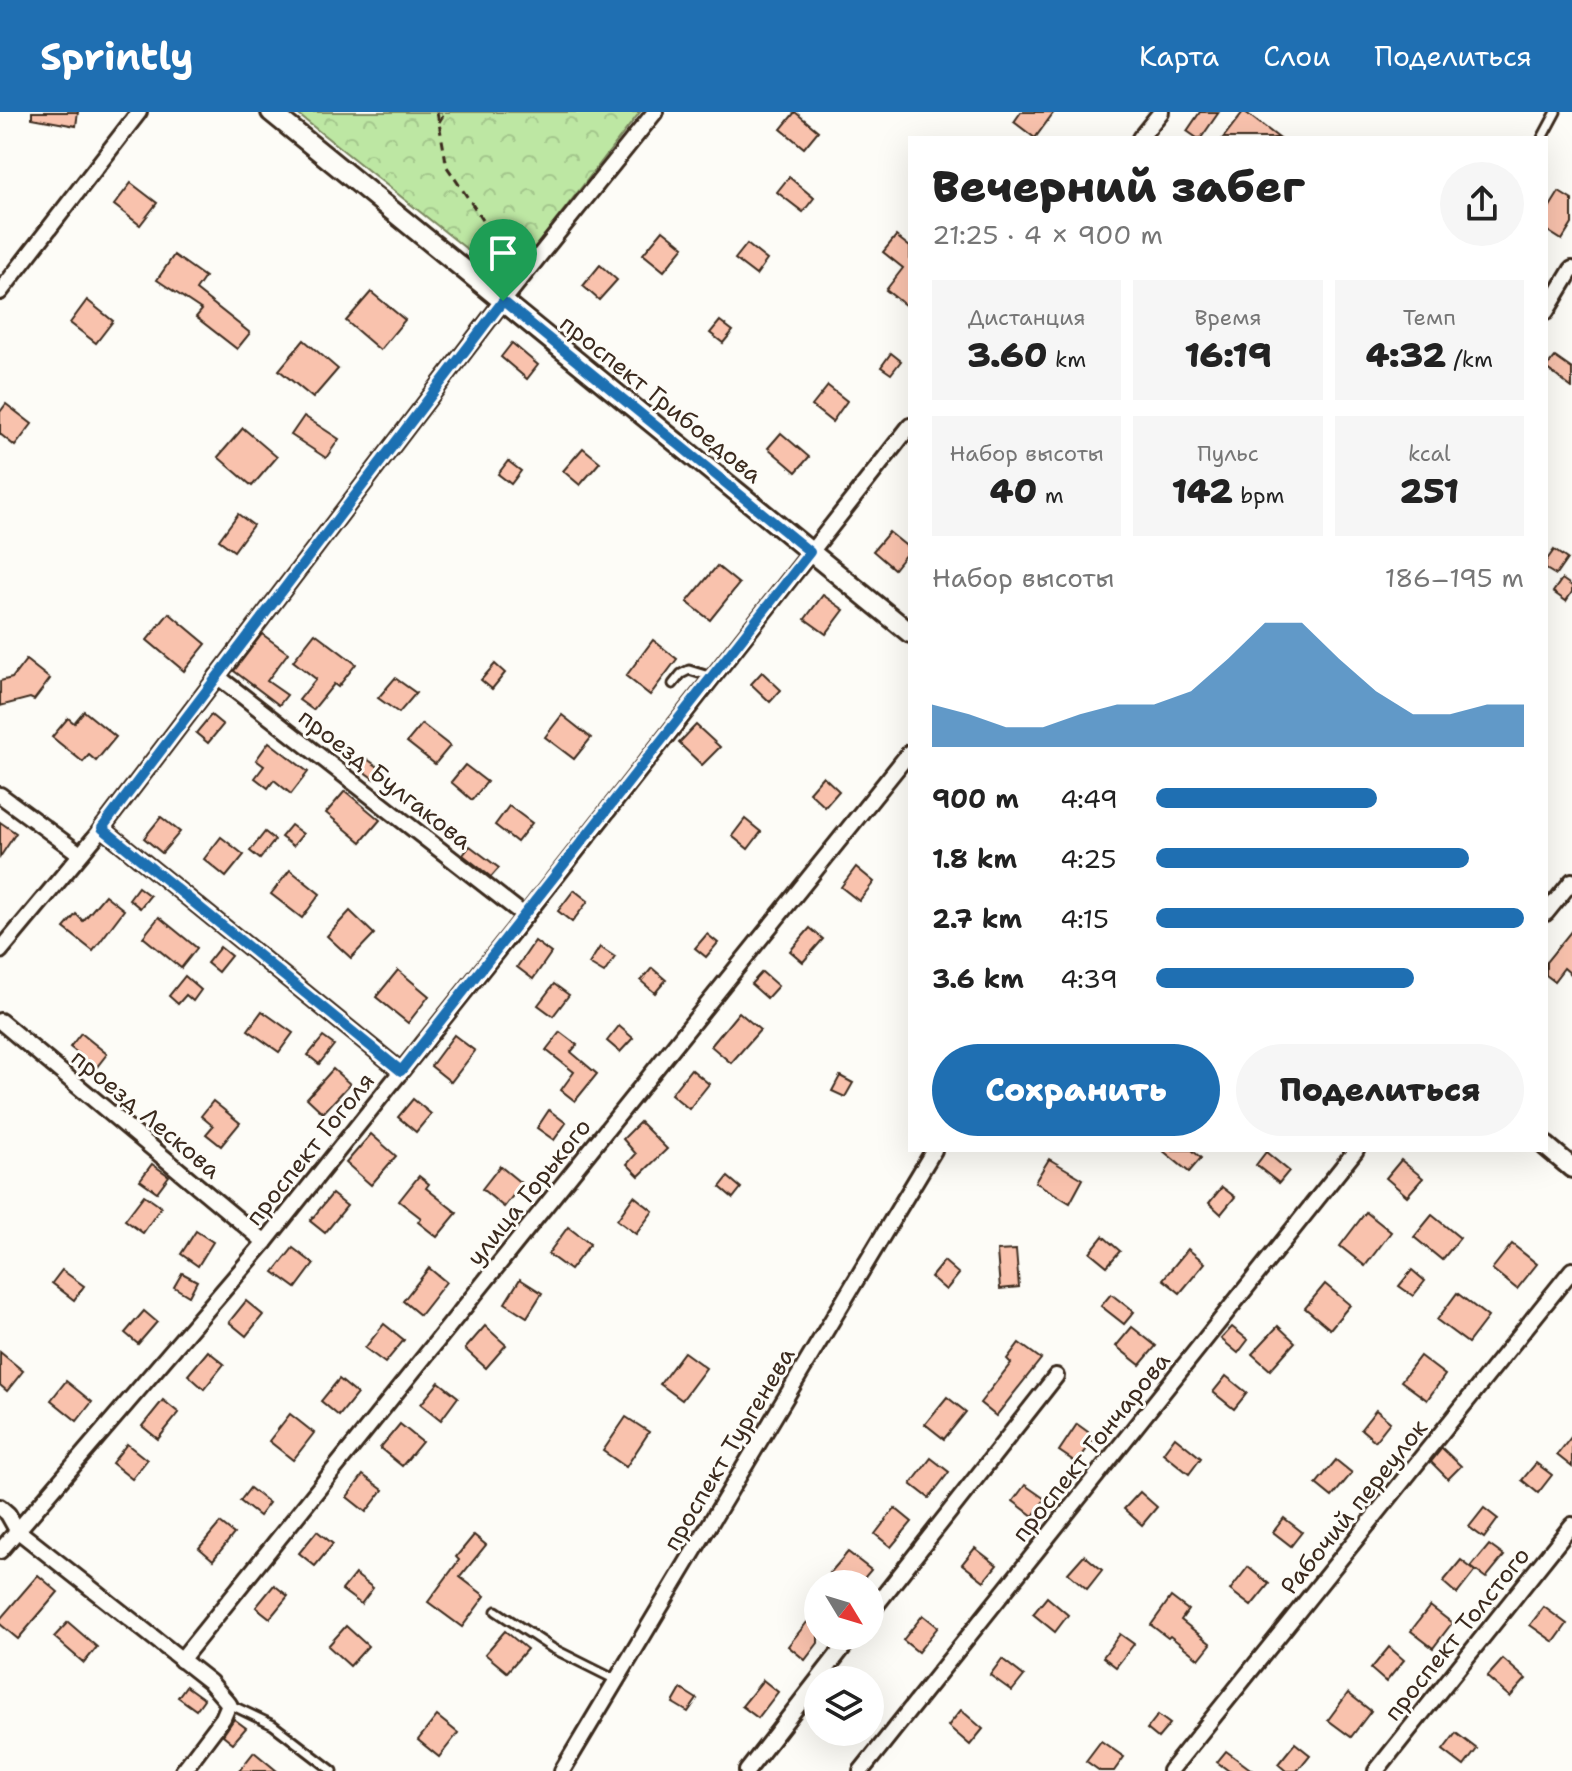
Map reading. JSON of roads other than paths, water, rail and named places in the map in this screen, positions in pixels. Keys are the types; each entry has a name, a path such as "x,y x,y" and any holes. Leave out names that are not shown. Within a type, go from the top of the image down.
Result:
{"street":[{"path":"0,292 139,112"},
{"name":"проспект Грибоедова","path":"271,112 506,298 908,631"},
{"path":"0,951 102,828 506,298 655,112"},
{"path":"1142,136 1161,112"},
{"path":"1548,309 1572,269"},
{"name":"проспект Гоголя","path":"0,1551 265,1242 908,429"},
{"name":"проезд Булгакова","path":"217,676 525,916"},
{"name":"улица Горького","path":"181,1660 908,754"},
{"path":"0,795 80,854"},
{"path":"102,828 401,1071"},
{"path":"1548,911 1572,881"},
{"name":"проезд Лескова","path":"0,1021 265,1242"},
{"path":"1548,1148 1572,1168"},
{"name":"проспект Тургенева","path":"562,1771 933,1152"},
{"name":"проспект Гончарова","path":"861,1771 1354,1152"},
{"name":"Рабочий переулок","path":"1170,1771 1572,1270"},
{"path":"884,1595 1056,1376"},
{"path":"0,1507 17,1530 210,1682 229,1704 223,1718 183,1771"},
{"name":"проспект Толстого","path":"1376,1771 1572,1525"},
{"path":"747,1771 841,1650"}],"lane":[{"path":"1543,136 1556,112"},
{"path":"673,684 689,670 712,677"},
{"path":"496,1611 552,1648 616,1680"},
{"path":"229,1704 273,1725 333,1771"}]}
